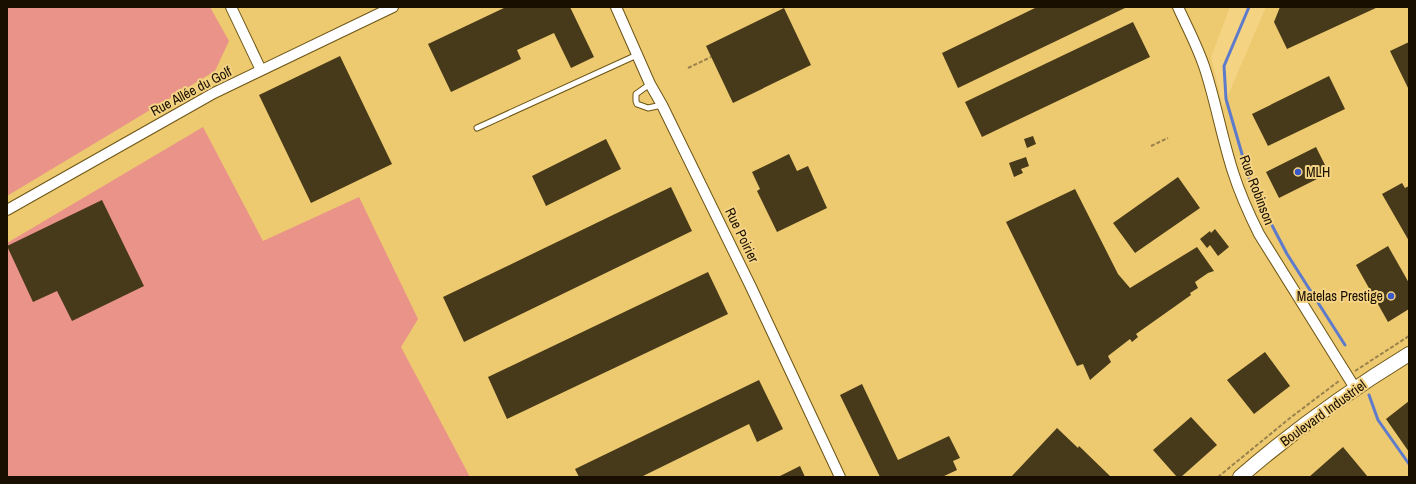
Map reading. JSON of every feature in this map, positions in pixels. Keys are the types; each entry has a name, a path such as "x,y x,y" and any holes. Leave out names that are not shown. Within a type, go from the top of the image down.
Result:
{"street":[{"path":"231,7 261,70"},
{"name":"Rue Allée du Golf","path":"7,210 186,108 261,70 393,7"},
{"name":"Rue Poirier","path":"616,7 650,84 662,105 751,287 840,477"},
{"name":"Rue Robinson","path":"1178,7 1194,40 1204,67 1213,94 1233,172 1248,211 1259,234 1356,388"},
{"name":"Boulevard Industriel","path":"1240,477 1274,448 1356,388 1409,354"}],"lane":[{"path":"477,128 637,55"},
{"path":"650,84 636,94 637,104 648,108 662,105"}],"path":[{"path":"688,68 711,57"},
{"path":"1151,146 1168,138"},
{"name":"Boulevard Industriel","path":"1359,368 1409,336"},
{"name":"Boulevard Industriel","path":"1218,477 1290,418 1336,383"}],"shaded area":[{"path":"7,7 1230,7 1211,57 1223,107 1266,7 1409,7 1409,477 7,477"},
{"path":"7,7 210,7 229,41 215,71 7,196"},
{"path":"203,127 263,241 359,197 418,319 401,347 470,477 7,477 7,243"}],"building":[{"path":"506,7 570,7 594,57 571,68 554,33 517,50 521,59 451,92 428,44"},
{"path":"1037,7 1127,7 958,88 942,53"},
{"path":"1280,7 1378,7 1287,49 1274,22"},
{"path":"784,8 811,65 733,103 706,46"},
{"path":"1133,22 1150,57 982,137 965,102"},
{"path":"1409,42 1409,90 1390,51"},
{"path":"340,56 392,164 311,203 259,95"},
{"path":"1329,76 1345,109 1268,146 1252,114"},
{"path":"1033,136 1036,144 1027,148 1024,139"},
{"path":"606,139 621,169 546,206 532,176"},
{"name":"MLH","path":"1316,147 1329,173 1279,198 1266,172"},
{"path":"789,154 797,171 808,166 827,208 777,232 757,191 760,189 752,172"},
{"path":"1026,157 1029,166 1021,169 1023,173 1014,177 1009,163"},
{"path":"1178,177 1200,208 1135,253 1113,223"},
{"path":"1402,183 1405,188 1409,186 1409,241 1382,194"},
{"path":"671,187 692,231 464,342 443,297"},
{"path":"1075,189 1118,274 1130,288 1197,247 1214,271 1208,273 1195,282 1198,288 1190,293 1191,295 1136,334 1138,337 1132,342 1130,339 1108,356 1111,362 1090,380 1083,364 1077,366 1006,222"},
{"path":"102,200 144,286 72,321 57,291 33,302 7,246"},
{"path":"1215,229 1229,247 1218,256 1210,245 1207,248 1200,239"},
{"name":"Matelas Prestige","path":"1388,246 1409,283 1409,309 1388,322 1356,265"},
{"path":"708,272 728,314 507,419 488,377"},
{"path":"1265,352 1290,386 1254,414 1227,380"},
{"path":"759,380 783,429 757,442 749,424 641,477 579,477 575,469"},
{"path":"862,384 898,460 949,436 960,458 953,461 957,470 942,477 880,477 840,395"},
{"path":"1409,401 1409,452 1386,419"},
{"path":"1191,417 1217,445 1181,477 1177,477 1153,450"},
{"path":"1057,428 1078,448 1079,446 1111,477 1011,477"},
{"path":"1343,447 1368,477 1309,477"},
{"path":"800,466 805,477 778,477"}],"waterway":[{"path":"1249,7 1224,66 1226,99 1251,185 1287,254 1345,345"},
{"path":"1369,395 1378,420 1409,464"}],"place":[{"name":"MLH","path":"1298,172"},
{"name":"Matelas Prestige","path":"1391,296"}]}
